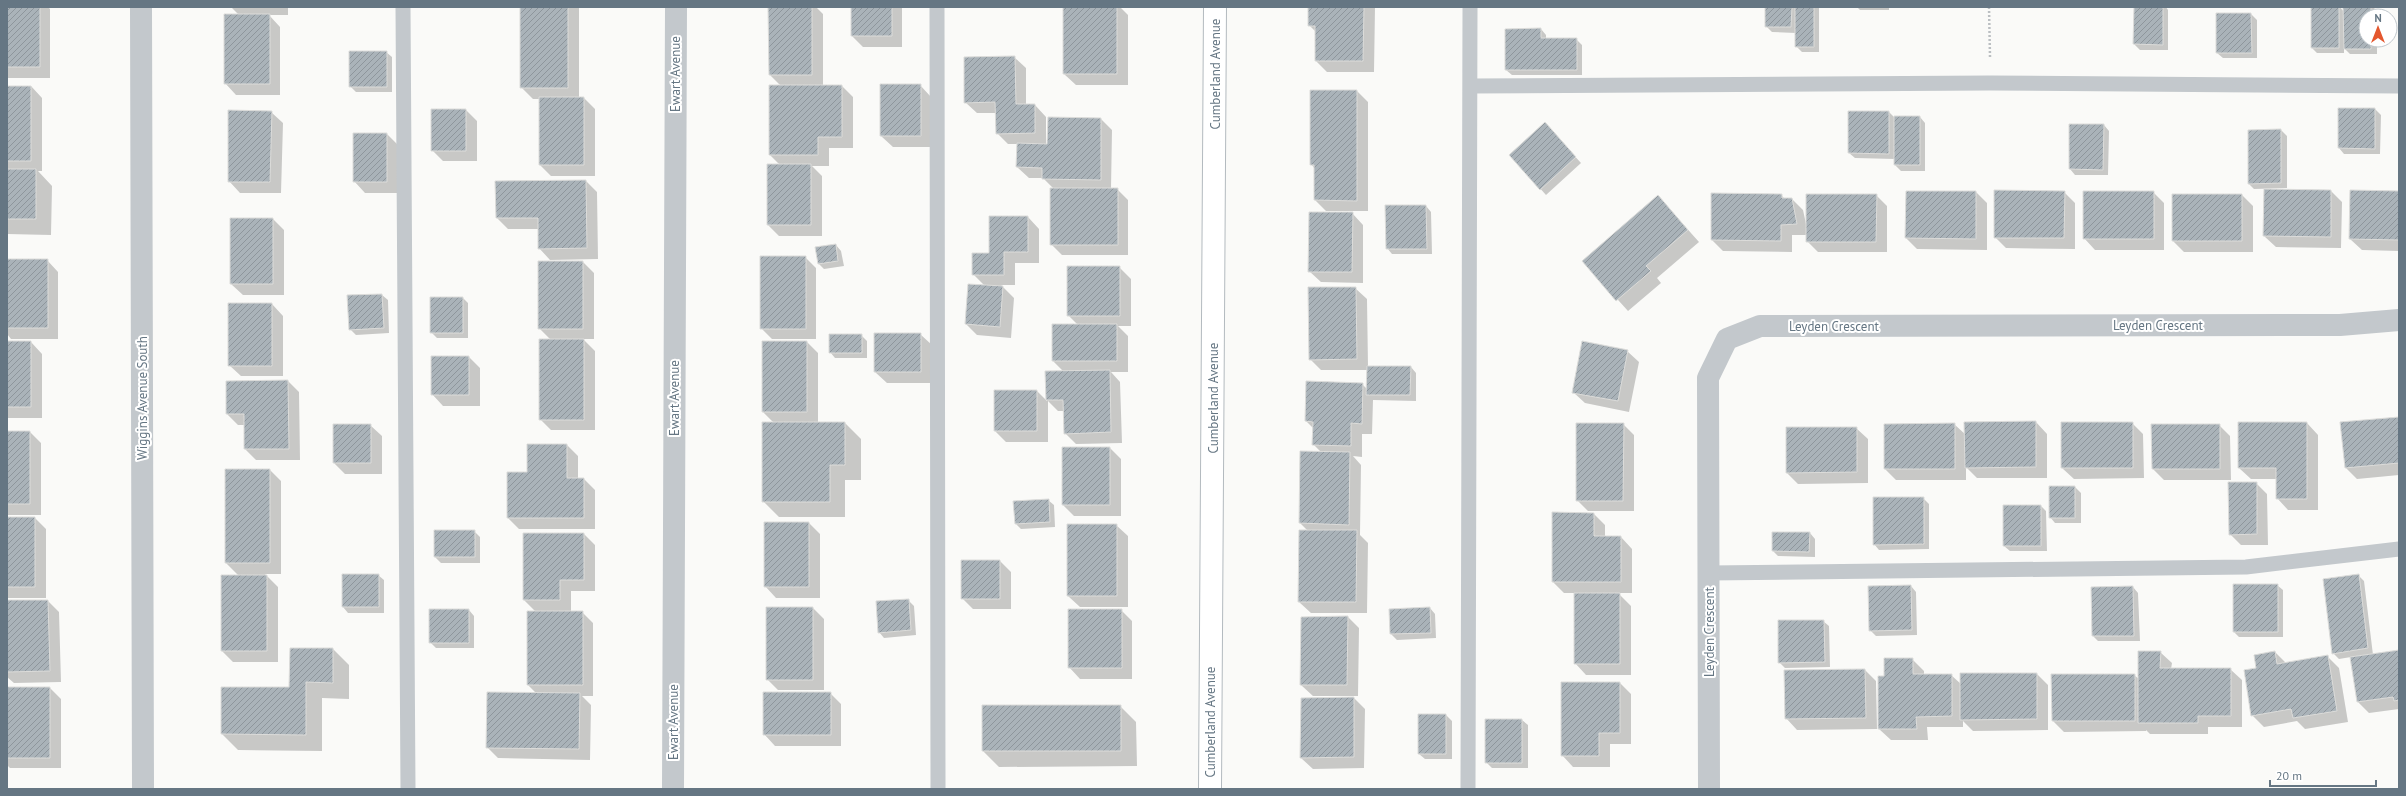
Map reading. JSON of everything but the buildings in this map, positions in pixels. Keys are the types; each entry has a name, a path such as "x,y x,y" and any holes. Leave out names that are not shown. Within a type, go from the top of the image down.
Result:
{"street":[{"name":"Wiggins Avenue South","path":"141,7 143,789"},
{"name":"Ewart Avenue","path":"673,789 676,7"},
{"name":"Cumberland Avenue","path":"1210,789 1215,7"},
{"name":"Leyden Crescent","path":"1709,789 1708,378 1727,338 1753,329 1775,326 2340,325 2399,320"}],"lane":[{"path":"403,7 408,789"},
{"path":"937,7 938,789"},
{"path":"1468,789 1471,86 1470,7"},
{"path":"1471,86 1990,83 2399,86"},
{"path":"1709,573 2246,567 2399,549"}],"path":[{"path":"1989,7 1990,83"}]}
